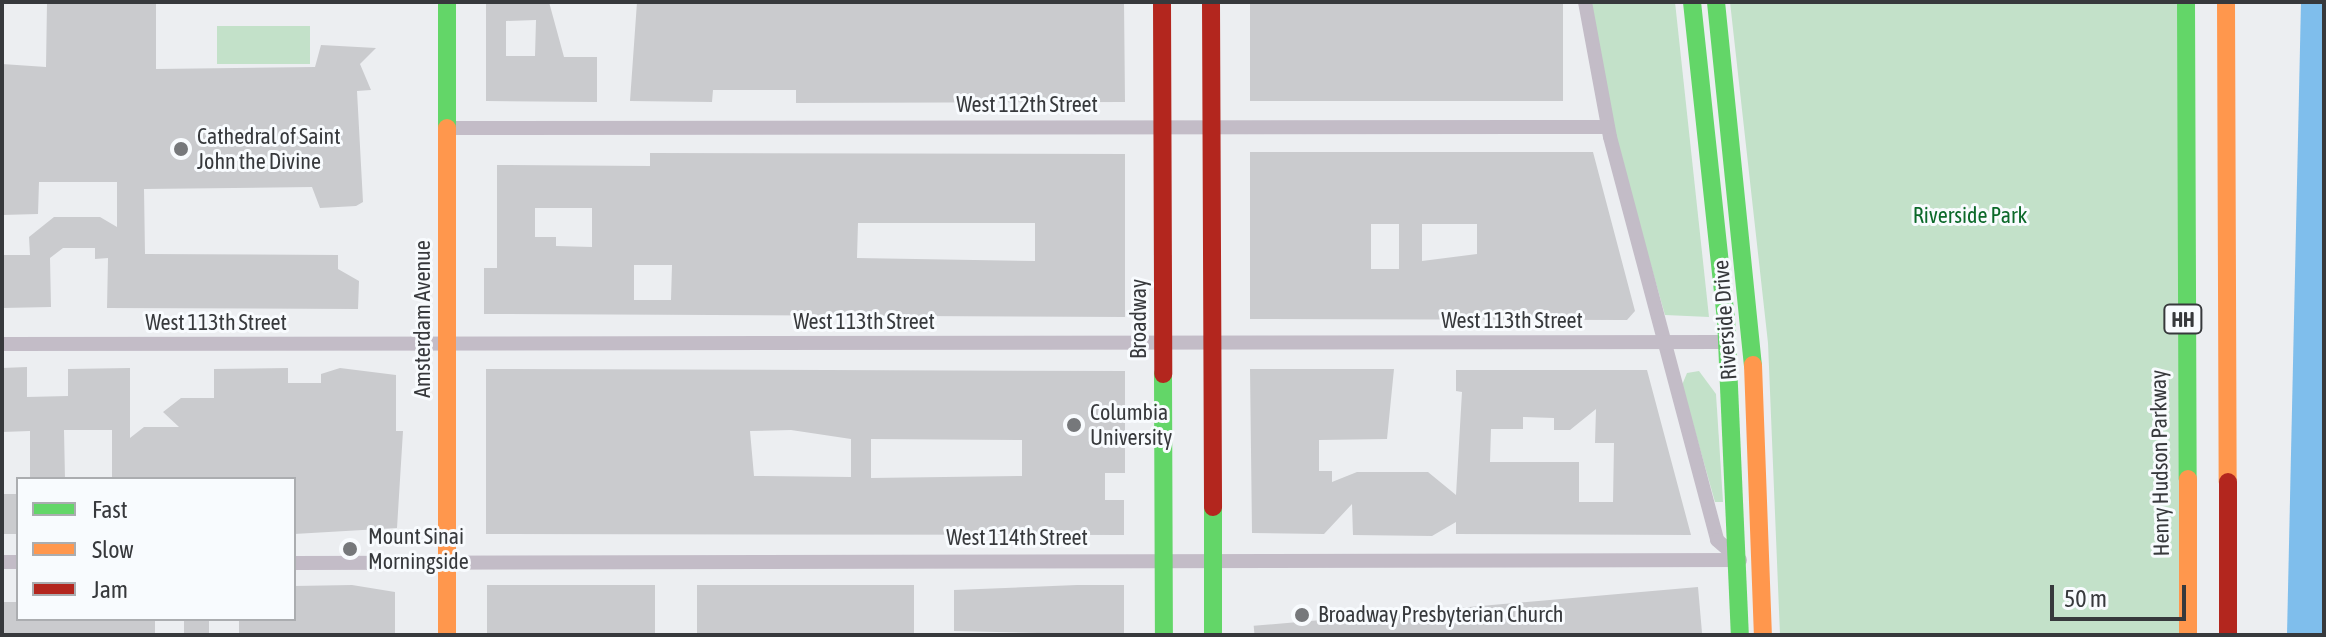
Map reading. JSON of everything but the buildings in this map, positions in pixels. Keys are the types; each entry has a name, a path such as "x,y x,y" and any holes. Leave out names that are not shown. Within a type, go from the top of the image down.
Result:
{"main road":[{"name":"Amsterdam Avenue","path":"447,2 447,635"},
{"name":"Broadway","path":"1162,2 1164,635"},
{"path":"1211,2 1213,635"},
{"name":"Riverside Drive","path":"1692,2 1726,342 1740,560 1740,635"},
{"name":"Riverside Drive","path":"1716,2 1752,340 1763,635"},
{"name":"Henry Hudson Parkway","path":"2186,2 2188,635"},
{"name":"HH","path":"2226,2 2228,635"},
{"path":"1726,342 1752,340"},
{"path":"1740,560 1761,557"}],"street":[{"path":"1585,2 1607,127 1717,540 1740,560"},
{"name":"West 112th Street","path":"446,128 1607,127"},
{"name":"West 113th Street","path":"2,344 1212,343 1666,346 1726,342"},
{"name":"West 114th Street","path":"296,563 1740,560"}],"green space":[{"path":"1590,2 1675,2 1709,317 1665,315 1619,153"},
{"name":"Riverside Park","path":"1730,2 2186,2 2188,635 1780,635 1768,343"},
{"path":"217,26 310,26 310,64 217,64"},
{"path":"1699,371 1716,394 1723,502 1715,502 1682,385 1687,373"}],"water":[{"path":"2301,2 2324,2 2324,635 2287,635"}],"traffic: fast":[{"path":"447,2 447,128"},
{"path":"1692,2 1726,318 1740,635"},
{"path":"1716,2 1753,365"},
{"path":"2186,2 2188,479"},
{"path":"1163,374 1164,635"},
{"path":"1213,507 1213,635"}],"traffic: slow":[{"path":"2226,2 2228,482"},
{"path":"447,128 447,635"},
{"path":"1753,365 1763,635"},
{"path":"2188,479 2188,635"}],"traffic: jam":[{"path":"1162,2 1163,374"},
{"path":"1211,2 1213,507"},
{"path":"2228,482 2228,635"}],"place":[{"name":"Cathedral of Saint John the Divine","path":"181,149"},
{"name":"Columbia University","path":"1074,425"},
{"name":"Mount Sinai Morningside","path":"350,549"},
{"name":"Broadway Presbyterian Church","path":"1302,615"}]}
